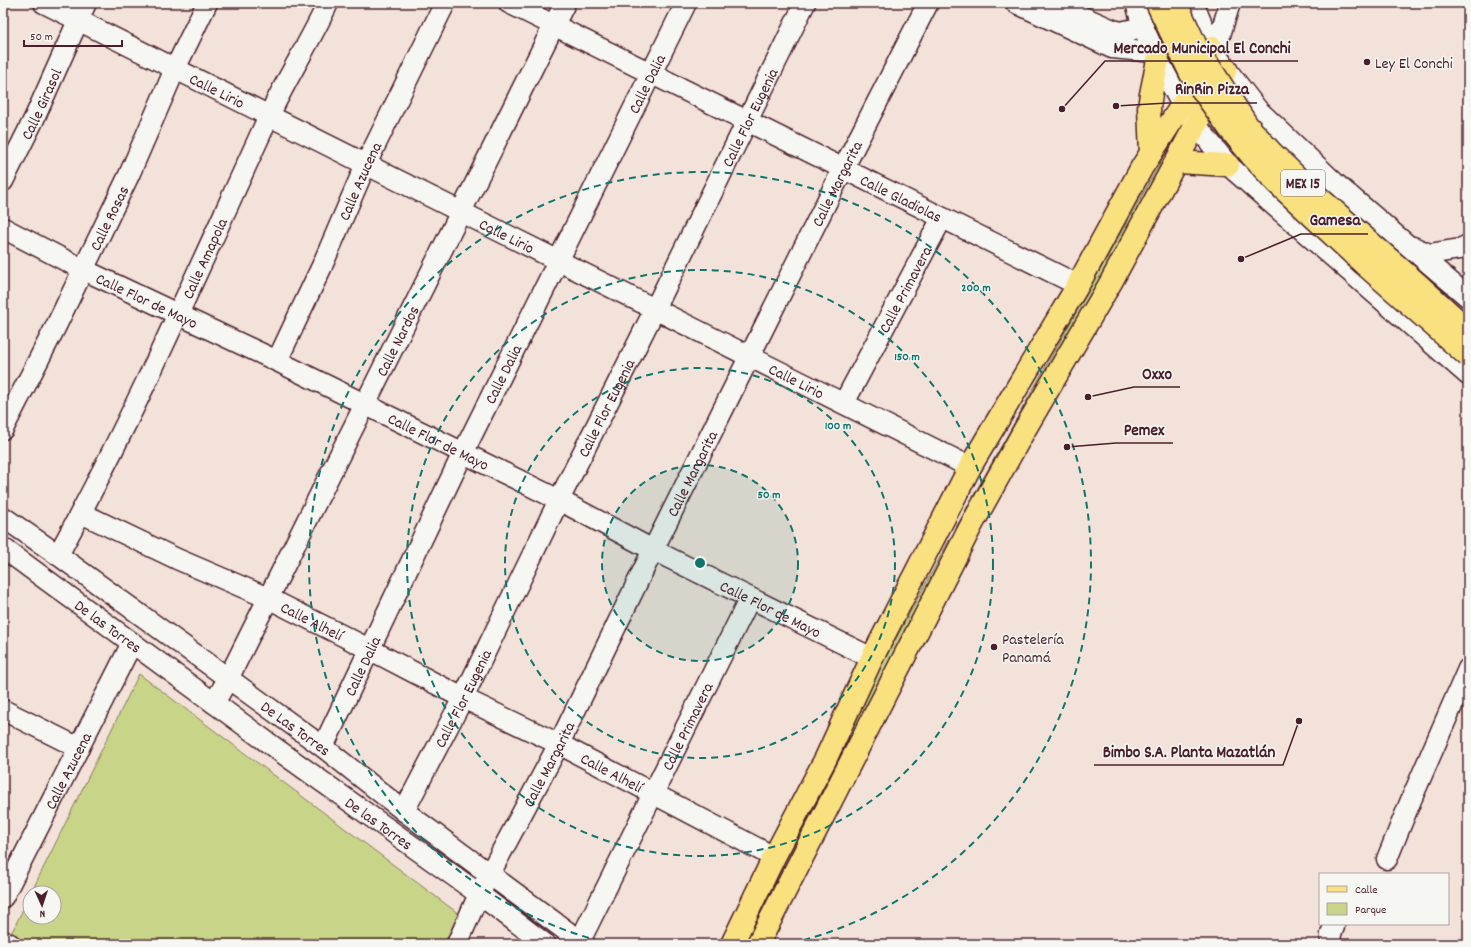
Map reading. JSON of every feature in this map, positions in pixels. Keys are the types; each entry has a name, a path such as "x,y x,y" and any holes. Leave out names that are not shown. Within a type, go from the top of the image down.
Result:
{"main road":[{"name":"MEX 15","path":"1157,3 1191,74 1229,128 1252,156 1277,184 1468,356"},
{"name":"MEX 15","path":"1176,3 1196,46 1247,125 1272,153 1309,189 1468,330"},
{"path":"732,944 774,857 826,758 872,658 970,466 1078,285 1142,167 1182,105 1216,41"},
{"path":"1151,154 1149,108 1156,56"},
{"path":"758,944 971,526 1025,429 1111,282 1226,69"},
{"path":"1177,162 1228,165"}],"street":[{"name":"Calle Lirio","path":"44,3 81,11 175,69 970,466"},
{"name":"Calle Rosas","path":"3,429 56,326 128,175 175,69 207,3"},
{"name":"Calle Amapola","path":"58,555 81,513 179,315 269,116 319,23 328,3"},
{"name":"Calle Azucena","path":"276,361 322,266 366,164 445,3"},
{"name":"Calle Gladiolas","path":"509,3 1078,285"},
{"name":"Calle Nardos","path":"228,679 565,3"},
{"name":"Calle Dalia","path":"323,747 463,453 686,3"},
{"name":"Calle Flor Eugenia","path":"404,811 463,698 559,500 655,309 805,3"},
{"name":"Calle Margarita","path":"457,944 479,894 559,744 653,550 843,169 928,3"},
{"path":"1051,3 1113,30 1121,32 1143,27"},
{"name":"MEX 15","path":"1136,3 1143,27 1156,56 1182,105 1228,165 1468,375"},
{"name":"MEX 15","path":"1193,3 1216,41 1226,69 1257,109 1335,183 1468,297"},
{"path":"1216,41 1230,3"},
{"path":"1020,4 1112,48 1156,56"},
{"name":"Calle Girasol","path":"3,181 34,119 81,11"},
{"path":"1322,246 1355,200"},
{"name":"Calle Primavera","path":"844,403 942,218"},
{"name":"Calle Flor de Mayo","path":"3,228 82,270 276,361 559,500 653,550 872,658"},
{"path":"1411,247 1429,254 1460,250 1468,245"},
{"name":"Calle Alhelí","path":"81,513 177,559 268,598 369,648 463,698 559,744 774,857"},
{"name":"De Las Torres","path":"3,517 58,555 323,747 404,811 582,942"},
{"name":"De las Torres","path":"3,548 214,703 479,894 545,944"},
{"name":"Calle Primavera","path":"582,942 652,793 750,598"},
{"name":"Calle Azucena","path":"3,897 132,643"},
{"path":"1387,859 1468,669"},
{"path":"214,703 228,679"},
{"path":"3,710 79,748"},
{"path":"3,941 10,944"}],"green space":[{"path":"1183,122 1188,122 753,944 741,944 887,655 972,498"},
{"path":"139,674 459,914 444,944 26,944 10,936 22,911 22,925 62,925 62,885 35,885"}],"place":[{"name":"Ley El Conchi","path":"1367,62"},
{"name":"RinRin Pizza","path":"1116,106"},
{"name":"Mercado Municipal El Conchi","path":"1062,109"},
{"name":"Gamesa","path":"1241,259"},
{"name":"Oxxo","path":"1088,397"},
{"name":"Pemex","path":"1067,447"},
{"name":"Pastelería Panamá","path":"994,647"},
{"name":"Bimbo S.A. Planta Mazatlán","path":"1299,721"}]}
